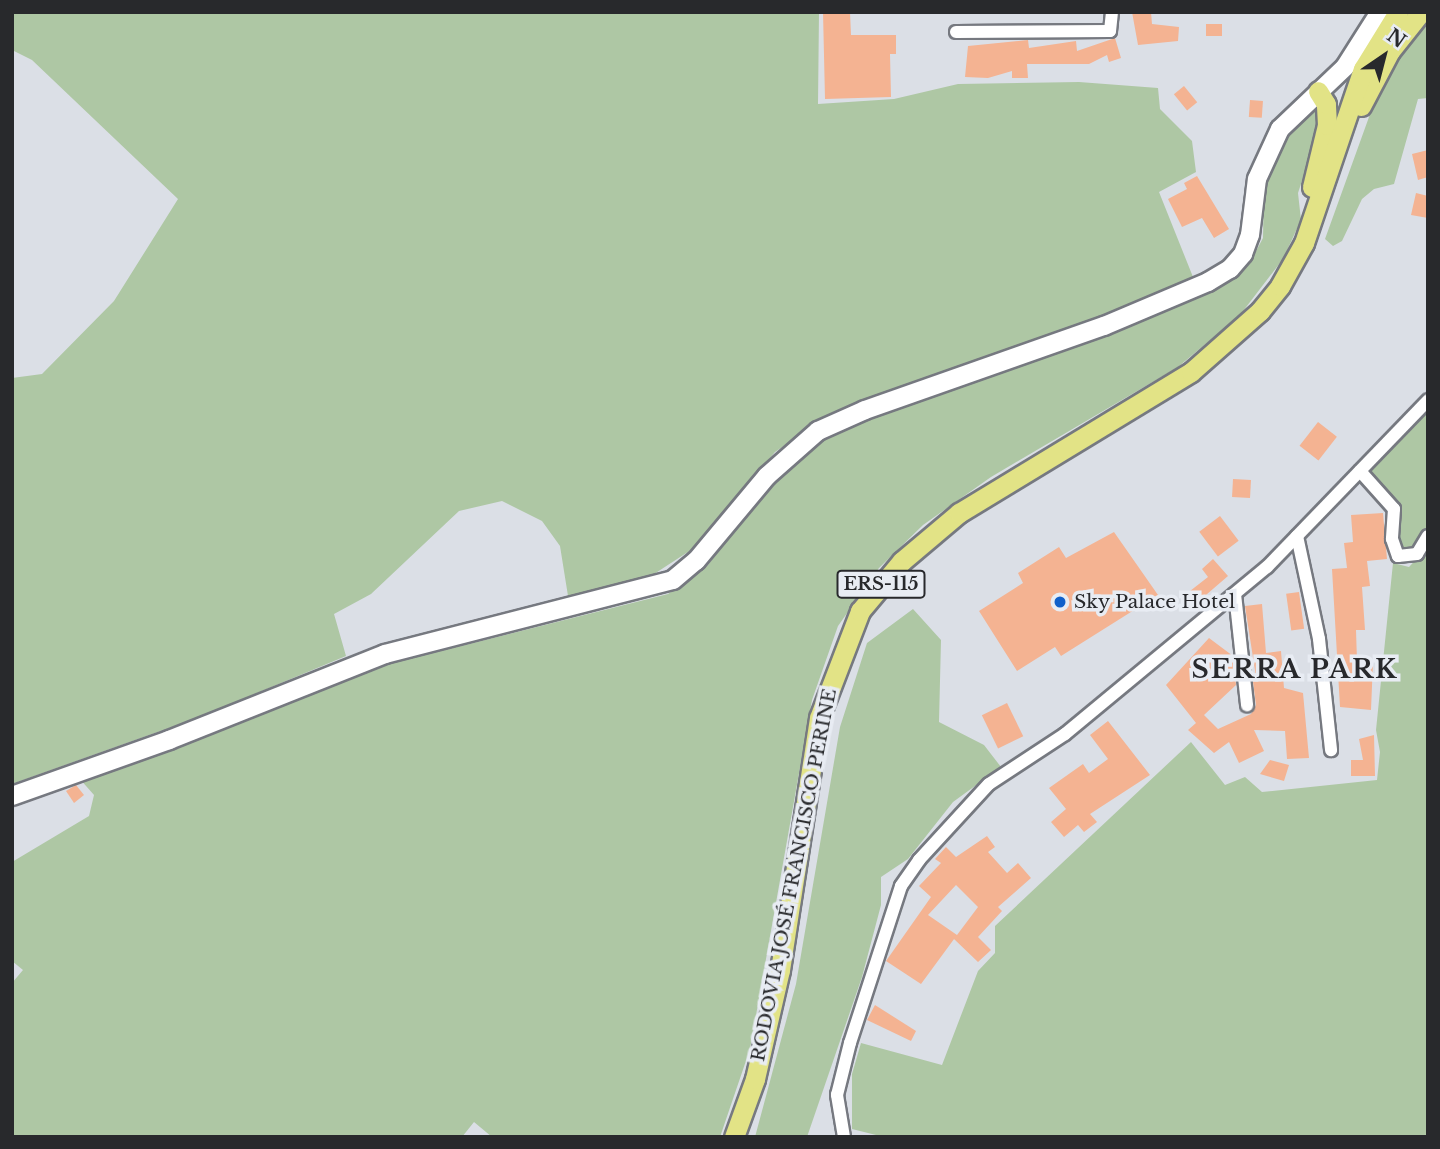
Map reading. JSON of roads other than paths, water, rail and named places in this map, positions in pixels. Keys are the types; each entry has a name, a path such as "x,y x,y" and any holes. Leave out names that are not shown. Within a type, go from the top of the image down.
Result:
{"main road":[{"path":"12,796 169,740 385,654 673,580 696,561 767,476 818,431 865,410 1104,326 1230,269 1250,235 1264,156 1288,120 1345,67 1380,12"},
{"name":"RODOVIA JOSÉ FRANCISCO PERINE","path":"734,1137 755,1079 780,970 819,718 860,611 902,561 959,513 1160,393 1239,334 1280,286 1314,219 1363,69 1398,12"},
{"name":"RODOVIA JOSÉ FRANCISCO PERINE","path":"1331,166 1390,51 1421,12"},
{"path":"1314,219 1312,189 1327,125 1326,104 1318,91"}],"street":[{"path":"956,32 1110,31 1112,12"},
{"path":"844,1137 837,1095 850,1043 901,886 919,860 989,784 1075,726 1235,594 1297,536 1428,400"},
{"path":"1360,471 1394,509 1392,539 1398,556 1411,558 1417,554 1428,536"},
{"path":"1297,536 1319,639 1331,750"},
{"path":"1235,594 1247,705"}],"place":[{"name":"Sky Palace Hotel","path":"1060,602"}],"district":[{"name":"SERRA PARK","path":"1295,670"}]}
